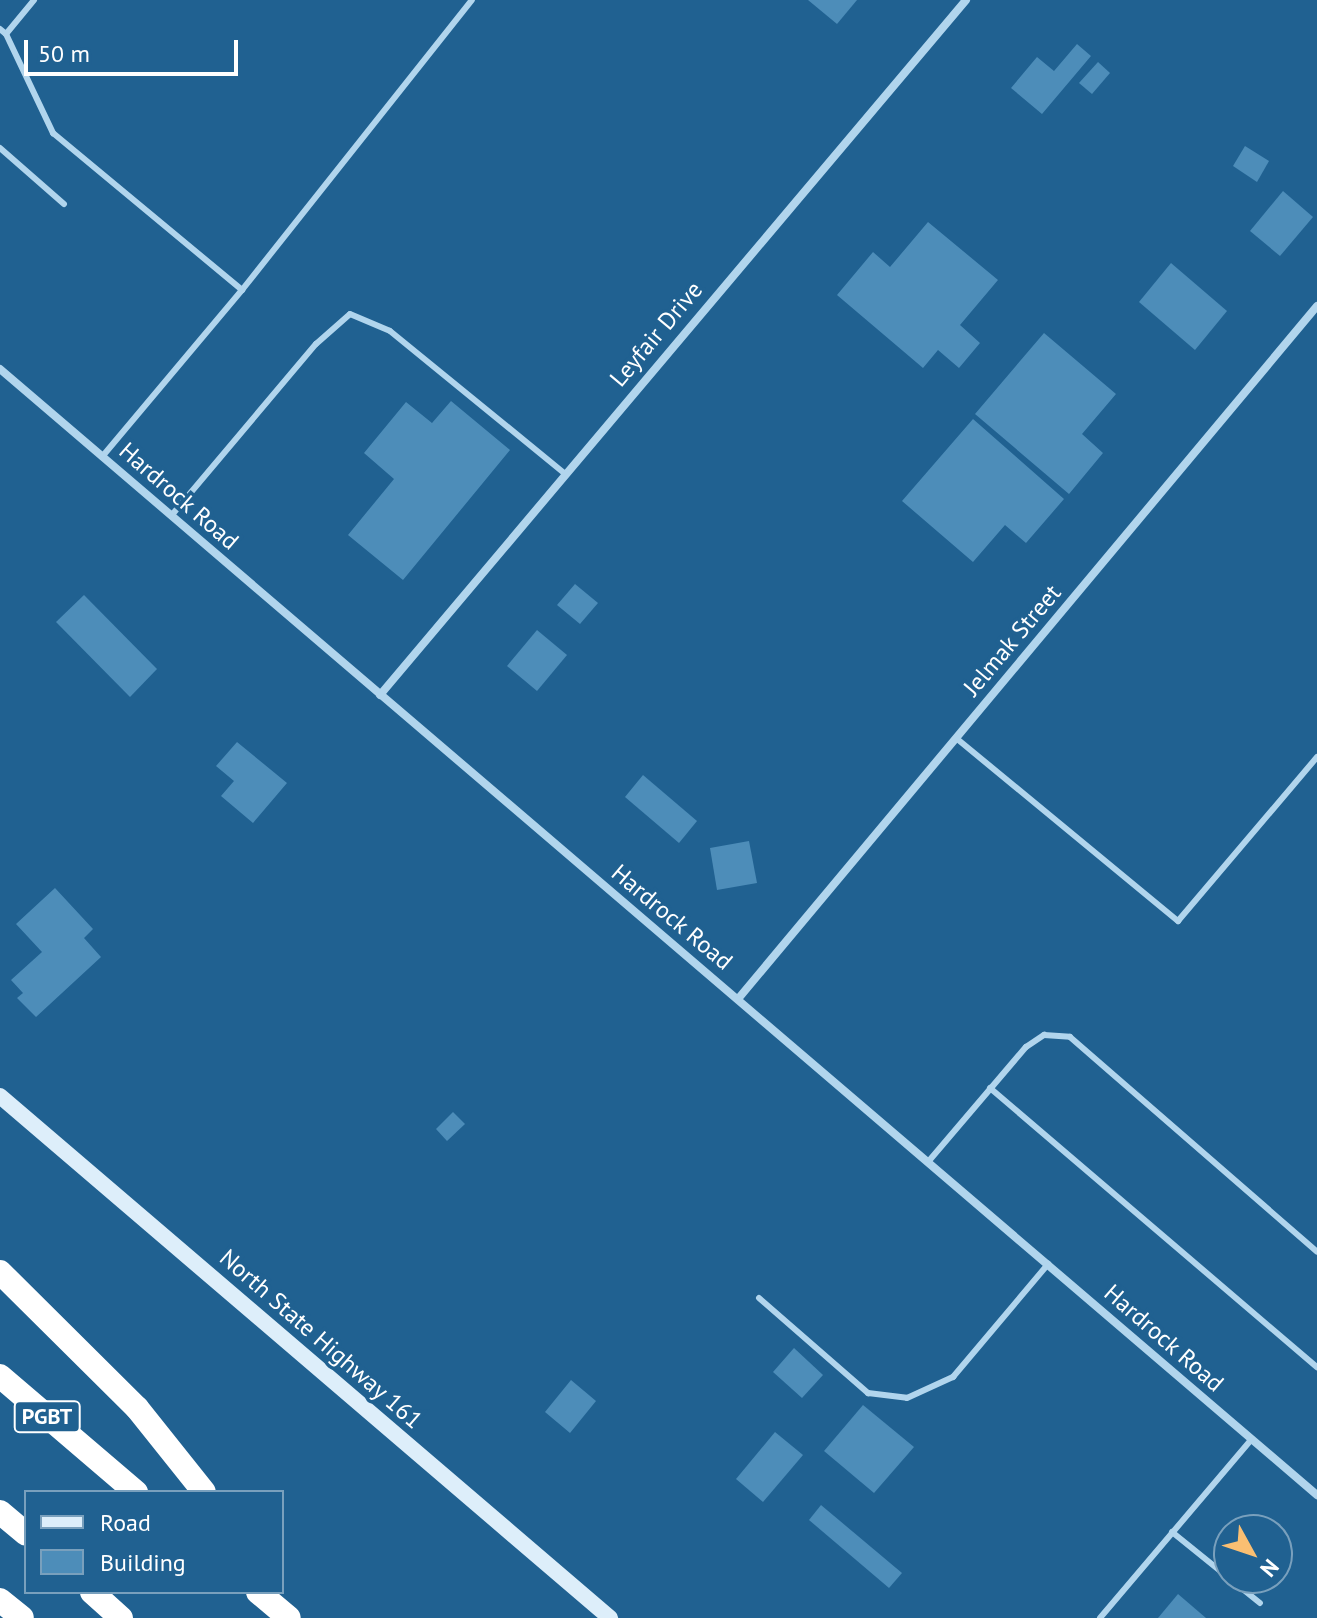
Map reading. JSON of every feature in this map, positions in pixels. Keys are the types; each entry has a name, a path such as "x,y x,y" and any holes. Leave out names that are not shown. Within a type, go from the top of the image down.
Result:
{"highway":[{"path":"0,1272 137,1408 202,1490"},
{"name":"PGBT","path":"0,1376 134,1490"},
{"path":"0,1512 24,1532"},
{"path":"94,1594 121,1618"},
{"path":"260,1594 289,1618"},
{"path":"284,1594 303,1618"},
{"path":"0,1600 22,1618"}],"main road":[{"name":"North State Highway 161","path":"0,1096 610,1618"}],"street":[{"name":"Leyfair Drive","path":"380,695 564,473 966,0"},
{"name":"Jelmak Street","path":"738,999 1317,306"},
{"name":"Hardrock Road","path":"0,369 1317,1495"}],"lane":[{"path":"34,0 3,31 53,133 242,290"},
{"path":"102,457 242,290 472,0"},
{"path":"0,148 64,204"},
{"path":"171,516 316,344 350,314 390,331 564,473"},
{"path":"956,738 1178,921 1317,757"},
{"path":"928,1162 1026,1047 1044,1035 1070,1037 1317,1252"},
{"path":"990,1088 1317,1367"},
{"path":"759,1298 868,1393 907,1398 953,1377 1048,1264"},
{"path":"1100,1618 1252,1439"},
{"path":"1172,1532 1260,1603"}],"building":[{"path":"808,0 857,0 837,24"},
{"path":"1077,44 1091,56 1042,114 1011,88 1037,57 1054,71"},
{"path":"1098,62 1110,73 1092,94 1079,83"},
{"path":"1245,146 1269,161 1257,182 1233,166"},
{"path":"1283,191 1313,217 1280,256 1250,231"},
{"path":"928,222 998,280 960,325 980,343 959,368 938,350 923,368 837,295 873,252 890,267"},
{"path":"1171,263 1227,311 1195,350 1139,302"},
{"path":"1044,333 1116,394 1082,434 1103,453 1069,494 975,414"},
{"path":"451,401 510,450 403,580 348,535 394,479 364,453 406,402 432,423"},
{"path":"973,419 1064,499 1026,543 1005,525 973,562 902,501"},
{"path":"575,584 598,603 580,624 557,605"},
{"path":"84,595 157,669 130,697 56,622"},
{"path":"537,630 567,655 537,691 507,666"},
{"path":"237,742 287,783 253,823 221,796 234,781 216,766"},
{"path":"643,775 697,821 679,843 625,797"},
{"path":"749,841 757,883 717,890 710,848"},
{"path":"55,888 93,929 84,938 101,957 36,1017 17,998 23,993 11,980 42,952 16,924"},
{"path":"453,1112 465,1124 447,1141 436,1129"},
{"path":"794,1348 823,1375 802,1398 773,1372"},
{"path":"571,1380 596,1401 570,1433 545,1412"},
{"path":"863,1405 914,1447 874,1493 824,1451"},
{"path":"775,1432 803,1455 763,1502 736,1479"},
{"path":"821,1505 902,1573 889,1588 809,1520"},
{"path":"1178,1594 1206,1618 1158,1618"}]}
